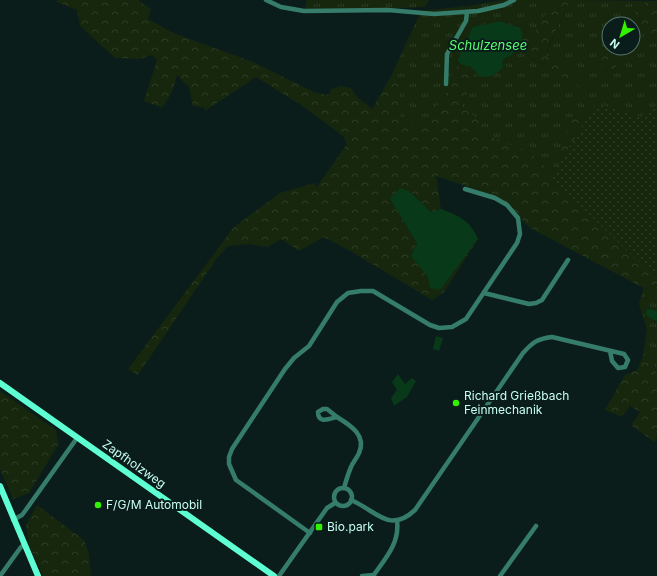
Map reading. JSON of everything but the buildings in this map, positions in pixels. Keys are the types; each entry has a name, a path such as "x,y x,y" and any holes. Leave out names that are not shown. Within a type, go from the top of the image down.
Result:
{"street":[{"path":"266,0 281,7 304,11 388,10 434,14 478,12 504,6 514,0"},
{"path":"446,84 447,54 466,21 467,12"},
{"path":"310,533 239,483 233,476 229,464 229,457 232,449 285,369 294,358 309,346 337,302 348,293 373,291 430,325 439,328 452,327 466,318 517,243 520,234 518,218 507,206 495,198 465,189"},
{"path":"484,293 529,304 536,303 542,300 568,260"},
{"path":"344,488 350,493 352,500 389,521 397,521 409,516 415,510 530,345 541,338 552,337 610,351"},
{"name":"Zapfholzweg","path":"0,383 274,576"},
{"path":"336,417 347,423 355,430 359,436 361,445 359,453 350,468 344,488"},
{"path":"13,520 25,511 77,438"},
{"path":"0,486 13,520 38,576"},
{"path":"344,488 338,490 334,494 335,502 340,506 346,506 352,500"},
{"path":"279,576 328,508 335,502"},
{"path":"362,576 373,575 392,549 397,535 397,521"},
{"path":"500,576 536,526"},
{"path":"0,576 21,547 24,546"}],"green space":[{"path":"57,0 138,0 151,9 148,19 173,33 253,62 316,93 329,95 331,89 341,86 351,88 358,98 372,109 391,76 408,81 399,94 403,104 400,117 425,128 434,109 448,90 449,78 455,71 458,62 475,70 462,107 481,121 483,138 493,138 528,151 546,167 569,171 559,149 574,117 657,156 657,295 530,228 498,197 436,176 441,209 431,212 409,191 390,199 417,243 411,256 440,290 478,239 444,292 432,300 324,237 299,251 281,239 268,247 247,244 228,246 217,258 138,375 128,369 234,227 280,193 315,183 316,188 347,144 343,136 301,105 256,77 205,111 205,108 193,106 189,87 177,75 172,92 162,108 144,101 157,60 152,55 140,59 115,58 80,26 77,10 57,2"},
{"path":"307,0 429,0 425,7 304,12"},
{"path":"504,0 554,0 534,34 523,34 519,27 509,25 501,21 472,27 466,44 458,59 455,71 451,77 449,90 425,128 400,117 403,104 391,76 421,11 468,6"},
{"path":"554,0 570,0 545,55 592,84 586,90 527,56 521,44 523,34 534,34"},
{"path":"570,0 647,1 632,16 601,16 601,56 603,56 600,61 610,79 621,56 641,56 641,36 647,31 657,37 657,156 570,171 546,167 528,151 483,138 462,107 475,70 501,62 507,57 511,56 521,44 527,56 586,90 591,84 545,56"},
{"path":"647,1 657,1 657,37 647,32 641,36 641,16 632,16"},
{"path":"603,56 621,56 610,79 600,61"},
{"path":"596,103 641,117 657,104 657,280 551,177"},
{"path":"644,287 657,295 657,311 647,308 655,322 657,322 657,377 653,359 643,356 647,329 639,304"},
{"path":"643,356 653,359 657,377 657,438 654,442 631,425 640,412 630,406 622,417 605,410 625,375 637,370"},
{"path":"0,391 56,430 58,445 29,493 13,499 0,469"},
{"path":"37,505 84,540 89,554 91,576 43,576 29,546 26,525"}],"water":[{"name":"Schulzensee","path":"501,21 509,25 519,27 523,34 521,44 511,56 502,61 503,67 492,76 478,76 475,70 458,62 460,52 466,44 472,27"},
{"path":"400,188 409,191 431,212 441,209 468,223 478,239 440,290 430,288 428,277 411,256 417,243 390,199"},
{"path":"647,308 657,311 657,322 646,315"},
{"path":"436,336 443,338 439,351 433,349"},
{"path":"398,374 405,384 412,378 416,381 407,397 394,406 391,398 397,390 392,382"}],"place":[{"name":"Richard Grießbach Feinmechanik","path":"456,403"},
{"name":"F/G/M Automobil","path":"98,505"},
{"name":"Bio.park","path":"319,527"}]}
